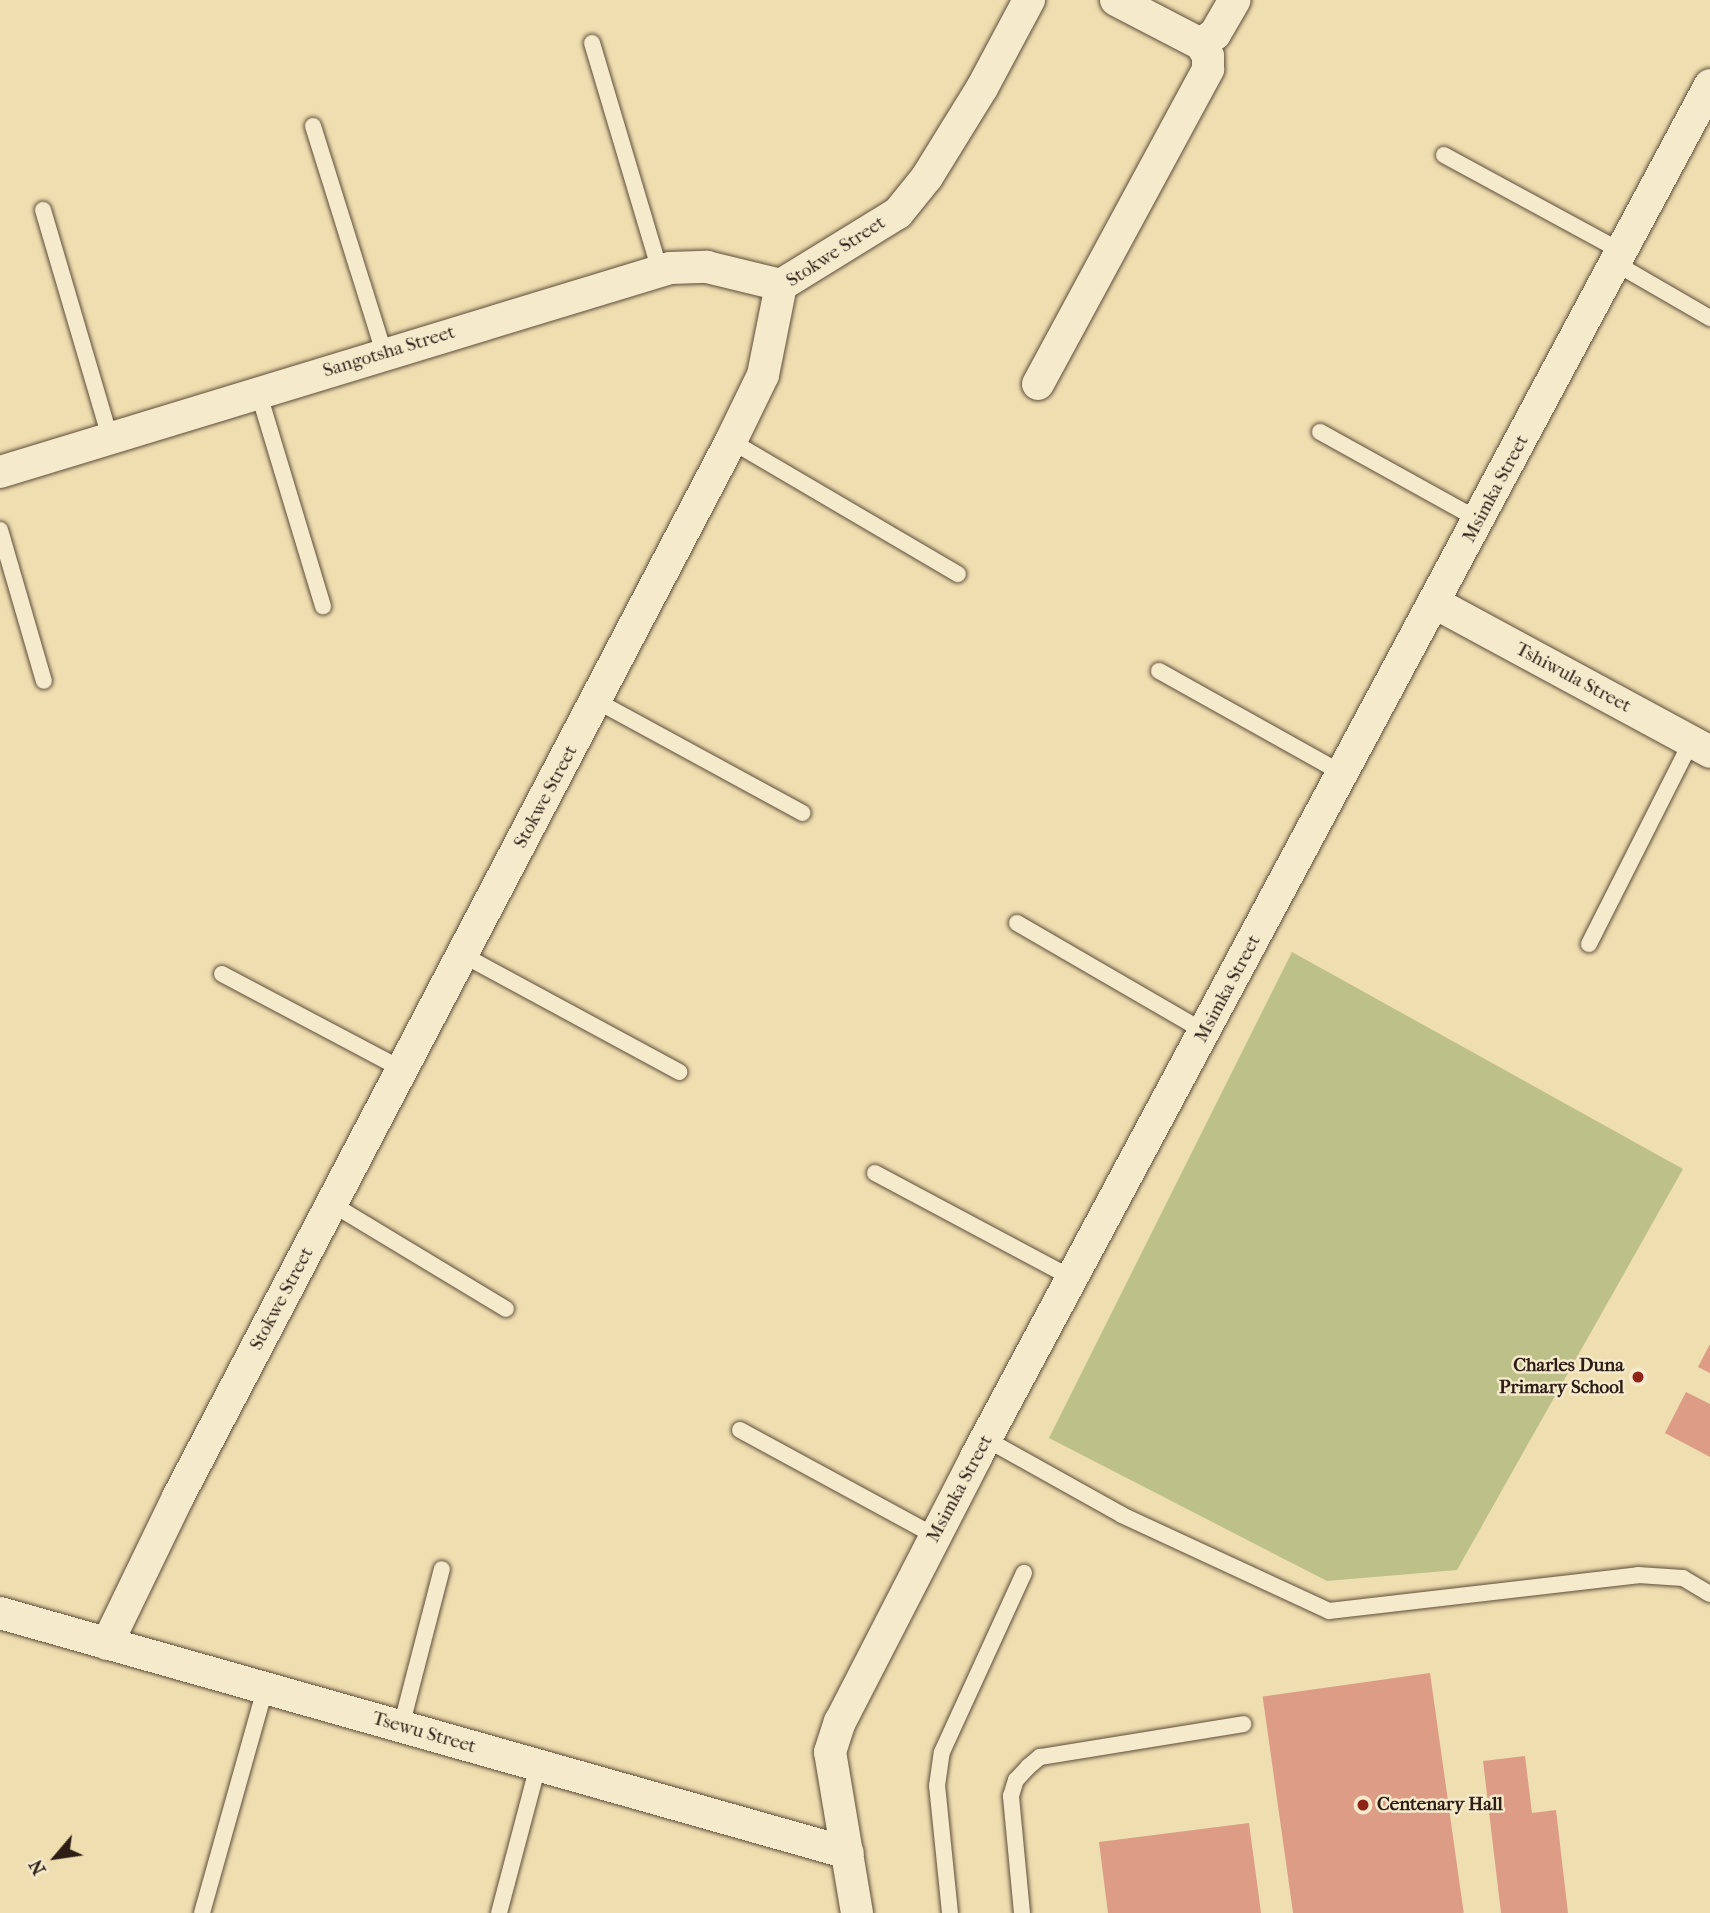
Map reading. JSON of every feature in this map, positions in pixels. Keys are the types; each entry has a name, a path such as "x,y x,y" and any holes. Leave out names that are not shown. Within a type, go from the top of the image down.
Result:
{"street":[{"name":"Stokwe Street","path":"107,1644 178,1497 731,441 763,375 781,285 898,213 927,177 982,88 1029,0"},
{"path":"1038,384 1208,69 1208,56 1201,44 1116,0"},
{"path":"1201,44 1215,34 1235,0"},
{"name":"Msimka Street","path":"858,1913 830,1752 840,1722 986,1439 1710,85"},
{"name":"Sangotsha Street","path":"0,472 258,391 660,271 707,267 781,285"},
{"name":"Tshiwula Street","path":"1435,603 1700,747"},
{"name":"Tsewu Street","path":"0,1614 848,1853"}],"lane":[{"path":"592,43 660,271"},
{"path":"313,125 384,353"},
{"path":"1444,155 1618,257 1710,318"},
{"path":"43,210 110,438"},
{"path":"258,391 323,607"},
{"path":"1320,432 1479,520"},
{"path":"731,441 958,574"},
{"path":"0,530 44,681"},
{"path":"1159,671 1343,774"},
{"path":"597,701 802,813"},
{"path":"1589,944 1700,747"},
{"path":"1017,923 1205,1032"},
{"path":"463,955 679,1072"},
{"path":"222,974 403,1070"},
{"path":"875,1173 1072,1278"},
{"path":"332,1204 506,1309"},
{"path":"740,1430 935,1536"},
{"path":"986,1439 1122,1515 1329,1611 1639,1575 1683,1578 1710,1594"},
{"path":"401,1727 442,1569"},
{"path":"950,1913 937,1786 942,1752 1024,1573"},
{"path":"202,1913 265,1689"},
{"path":"1022,1913 1011,1796 1016,1780 1028,1767 1040,1757 1243,1724"},
{"path":"499,1913 538,1765"}],"green space":[{"path":"1292,952 1683,1169 1457,1570 1327,1581 1049,1438"}],"building":[{"path":"1710,1344 1710,1373 1698,1367"},
{"path":"1686,1392 1710,1404 1710,1457 1665,1433"},
{"name":"Centenary Hall","path":"1430,1673 1464,1913 1293,1913 1263,1697"},
{"path":"1525,1756 1532,1813 1556,1810 1568,1913 1501,1913 1483,1761"},
{"path":"1249,1823 1261,1913 1108,1913 1099,1842"}],"place":[{"name":"Charles Duna Primary School","path":"1638,1377"},
{"name":"Centenary Hall","path":"1363,1805"}]}
